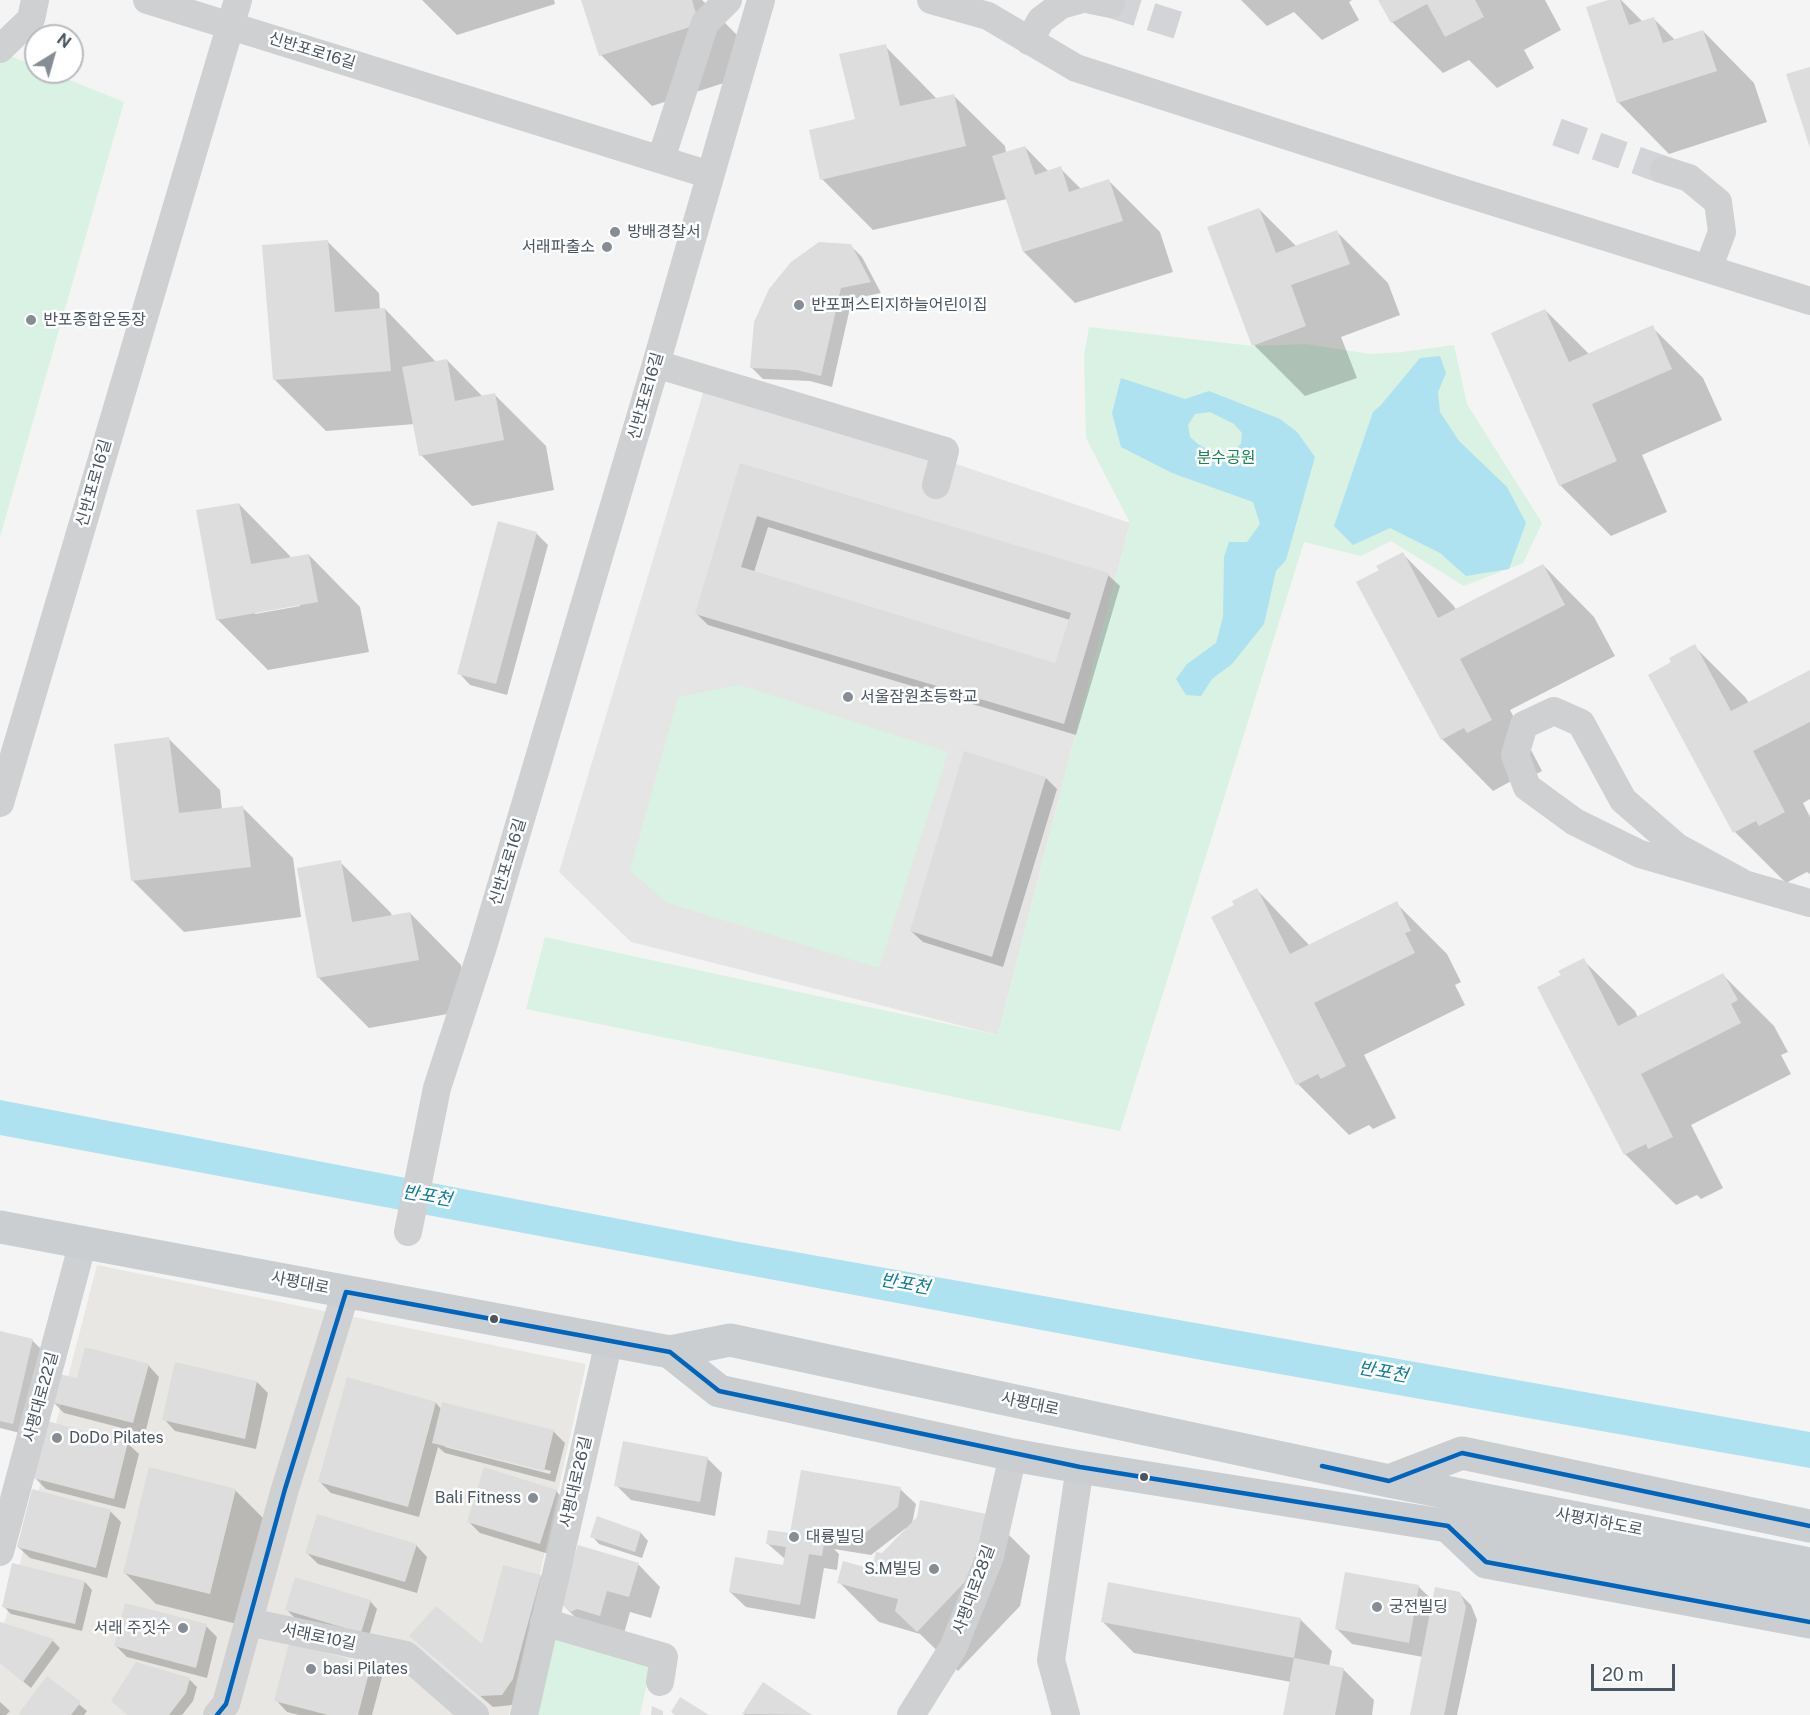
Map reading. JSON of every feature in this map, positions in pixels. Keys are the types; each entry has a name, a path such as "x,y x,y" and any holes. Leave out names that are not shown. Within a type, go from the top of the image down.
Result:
{"main road":[{"name":"사평대로","path":"0,1227 670,1352 730,1340 1389,1480"},
{"name":"사평대로","path":"670,1352 719,1392 1013,1455 1448,1526"},
{"path":"1389,1480 1462,1454 1810,1526"},
{"name":"사평지하도로","path":"1389,1480 1810,1564"},
{"path":"1448,1526 1486,1562 1810,1622"},
{"name":"사평지하도로","path":"1448,1526 1810,1593"}],"street":[{"path":"0,49 31,19 36,0"},
{"path":"147,0 233,12"},
{"path":"661,159 705,23 728,0"},
{"path":"710,175 761,0"},
{"path":"931,0 988,16 1076,68 1415,178 1810,301"},
{"path":"1029,41 1041,20 1061,5 1078,0"},
{"name":"신반포로16길","path":"0,803 233,12 710,175 482,950 434,1099 408,1232"},
{"path":"1664,170 1689,178 1718,202 1722,232 1708,269"},
{"path":"656,364 945,451 936,485"},
{"path":"1741,882 1677,847 1623,800 1581,723 1554,711 1524,725 1515,755 1527,787 1575,822 1640,854 1810,903"},
{"name":"사평대로22길","path":"0,1552 83,1242"},
{"path":"217,1715 226,1704 285,1489 346,1292"},
{"name":"사평대로26길","path":"524,1715 609,1341"},
{"name":"사평대로28길","path":"911,1715 953,1648 990,1556 1013,1455"},
{"path":"1066,1715 1051,1660 1080,1467"},
{"name":"서래로10길","path":"249,1622 406,1655 475,1715"},
{"path":"544,1622 664,1657 660,1682"}],"shaded area":[{"name":"서울잠원초등학교","path":"706,383 871,435 1130,523 998,1035 631,942 559,872"},
{"path":"97,1265 586,1364 509,1715 0,1715 0,1626 5,1621"}],"green space":[{"name":"반포종합운동장","path":"0,52 24,61 24,84 80,84 124,102 0,537"},
{"name":"분수공원","path":"1089,327 1252,346 1306,344 1370,354 1454,345 1467,404 1542,523 1523,563 1464,586 1391,541 1361,556 1304,542 1120,1131 526,1009 545,937 998,1035 1130,523 1086,438 1084,356"},
{"path":"739,685 948,752 879,968 668,903 630,871 678,697"},
{"path":"552,1638 651,1665 640,1715 536,1715"}],"water":[{"path":"1440,356 1446,373 1438,392 1440,412 1459,441 1507,487 1526,523 1509,569 1466,576 1440,553 1390,528 1353,545 1334,526 1373,412 1420,358"},
{"path":"1121,378 1185,399 1209,391 1280,419 1297,432 1315,457 1286,560 1276,571 1264,624 1232,664 1212,679 1201,696 1186,695 1176,679 1187,664 1216,643 1223,617 1224,557 1229,542 1247,542 1260,524 1253,502 1172,473 1121,447 1112,413","holes":["1210,412 1234,424 1242,433 1241,444 1229,453 1214,453 1198,444 1190,437 1188,425 1195,414"]},
{"name":"반포천","path":"0,1100 739,1242 1810,1432 1810,1468 1223,1364 0,1135"}],"building":[{"path":"581,0 692,0 699,24 599,56"},
{"path":"1378,0 1475,0 1484,17 1445,37 1427,4 1391,23"},
{"path":"1608,0 1620,0 1629,25 1654,17 1663,43 1703,30 1717,71 1617,103 1586,7"},
{"path":"886,44 900,106 954,94 966,146 820,180 809,130 855,119 839,54"},
{"path":"1810,67 1810,148 1786,74"},
{"path":"1025,146 1035,175 1061,166 1069,192 1109,179 1123,221 1023,252 992,156"},
{"path":"1259,208 1276,253 1337,230 1350,264 1291,285 1306,326 1252,346 1207,227"},
{"path":"328,240 335,312 385,308 391,371 273,380 262,245"},
{"name":"반포퍼스티지하늘어린이집","path":"819,242 851,244 871,282 841,288 821,376 797,370 750,368 754,322 769,289 791,262"},
{"path":"1545,309 1569,362 1653,325 1672,369 1592,404 1617,461 1559,486 1491,333"},
{"path":"447,359 455,401 495,393 504,440 419,456 402,367"},
{"path":"740,463 1109,573 1064,724 695,614","holes":["757,516 1071,613 1055,663 741,567"]},
{"path":"239,503 251,564 309,554 318,602 216,620 196,510"},
{"path":"498,521 537,532 496,684 457,674"},
{"path":"1403,552 1438,618 1543,564 1565,605 1460,659 1492,720 1467,733 1464,728 1441,740 1356,582 1379,570 1376,566"},
{"path":"1695,644 1731,711 1810,670 1810,722 1753,751 1785,812 1759,826 1756,821 1733,833 1648,675 1671,662 1669,658"},
{"path":"169,737 179,813 243,806 251,867 131,881 114,744"},
{"path":"964,751 1046,777 992,957 910,931"},
{"path":"341,860 352,922 410,912 419,960 317,978 297,868"},
{"path":"1257,888 1290,954 1397,901 1411,931 1405,933 1415,953 1314,1003 1346,1066 1321,1079 1318,1074 1296,1085 1211,917 1234,905 1232,901"},
{"path":"1584,958 1618,1026 1723,973 1738,1000 1731,1004 1741,1023 1641,1074 1673,1137 1648,1149 1646,1144 1624,1155 1537,987 1561,975 1558,971"},
{"path":"0,1331 33,1339 13,1424 0,1421"},
{"path":"85,1347 149,1364 133,1423 51,1402 59,1374 77,1378"},
{"path":"175,1362 257,1381 245,1439 162,1420"},
{"path":"347,1377 436,1402 408,1507 318,1482"},
{"path":"442,1402 554,1430 544,1471 432,1443"},
{"path":"47,1421 128,1442 114,1499 33,1478"},
{"path":"623,1441 708,1457 700,1502 614,1486"},
{"path":"149,1467 236,1489 210,1594 123,1573"},
{"path":"484,1467 557,1490 540,1544 467,1522"},
{"name":"대륭빌딩","path":"801,1470 901,1487 898,1507 855,1541 818,1534 817,1536 825,1538 822,1556 809,1554 800,1605 729,1592 735,1557 783,1565 786,1547 766,1544 768,1530 790,1533"},
{"path":"32,1489 111,1510 96,1568 17,1547"},
{"name":"S.M빌딩","path":"920,1500 991,1515 981,1565 917,1632 895,1611 898,1599 837,1583 843,1561 903,1578 905,1572 873,1564 876,1552 882,1553 917,1517"},
{"path":"317,1514 417,1544 405,1582 305,1553"},
{"path":"597,1516 641,1532 635,1552 590,1537"},
{"path":"578,1545 639,1563 629,1597 607,1591 600,1616 577,1609 571,1612 561,1604 560,1598"},
{"path":"12,1563 85,1581 75,1624 2,1607"},
{"path":"503,1565 541,1575 513,1679 502,1695 480,1696 409,1636 436,1606 482,1644"},
{"name":"궁전빌딩","path":"1345,1572 1419,1585 1409,1643 1335,1629"},
{"path":"295,1577 371,1600 361,1633 285,1610"},
{"path":"1108,1582 1301,1618 1294,1658 1101,1622"},
{"path":"1435,1587 1460,1592 1466,1607 1444,1715 1410,1715"},
{"path":"125,1603 207,1624 196,1668 114,1646"},
{"path":"0,1622 54,1639 23,1682 0,1663"},
{"path":"289,1643 371,1665 358,1715 328,1715 274,1701"},
{"path":"1294,1658 1344,1668 1335,1715 1283,1715"},
{"path":"136,1662 190,1678 186,1693 169,1715 128,1715 111,1701"},
{"path":"47,1676 81,1702 71,1715 21,1715 19,1713"},
{"path":"763,1682 812,1715 742,1714"},
{"path":"680,1697 709,1715 675,1715 671,1712"},
{"path":"652,1706 663,1711 663,1715 651,1715"}],"tunnel":[{"path":"1111,4 1187,28"},
{"path":"1557,132 1664,170"}],"transit line":[{"path":"346,1292 670,1352 719,1391 1080,1467 1448,1526 1486,1562 1810,1622"},
{"path":"217,1715 226,1704 285,1489 346,1292"},
{"path":"1322,1466 1389,1481 1462,1453 1810,1526"}],"place":[{"name":"방배경찰서","path":"615,232"},
{"name":"서래파출소","path":"607,247"},
{"name":"반포퍼스티지하늘어린이집","path":"799,305"},
{"name":"반포종합운동장","path":"31,320"},
{"name":"서울잠원초등학교","path":"848,697"},
{"name":"DoDo Pilates","path":"57,1438"},
{"name":"Bali Fitness","path":"533,1498"},
{"name":"대륭빌딩","path":"794,1537"},
{"name":"S.M빌딩","path":"934,1569"},
{"name":"궁전빌딩","path":"1377,1607"},
{"name":"서래 주짓수","path":"183,1628"},
{"name":"basi Pilates","path":"311,1669"}]}
